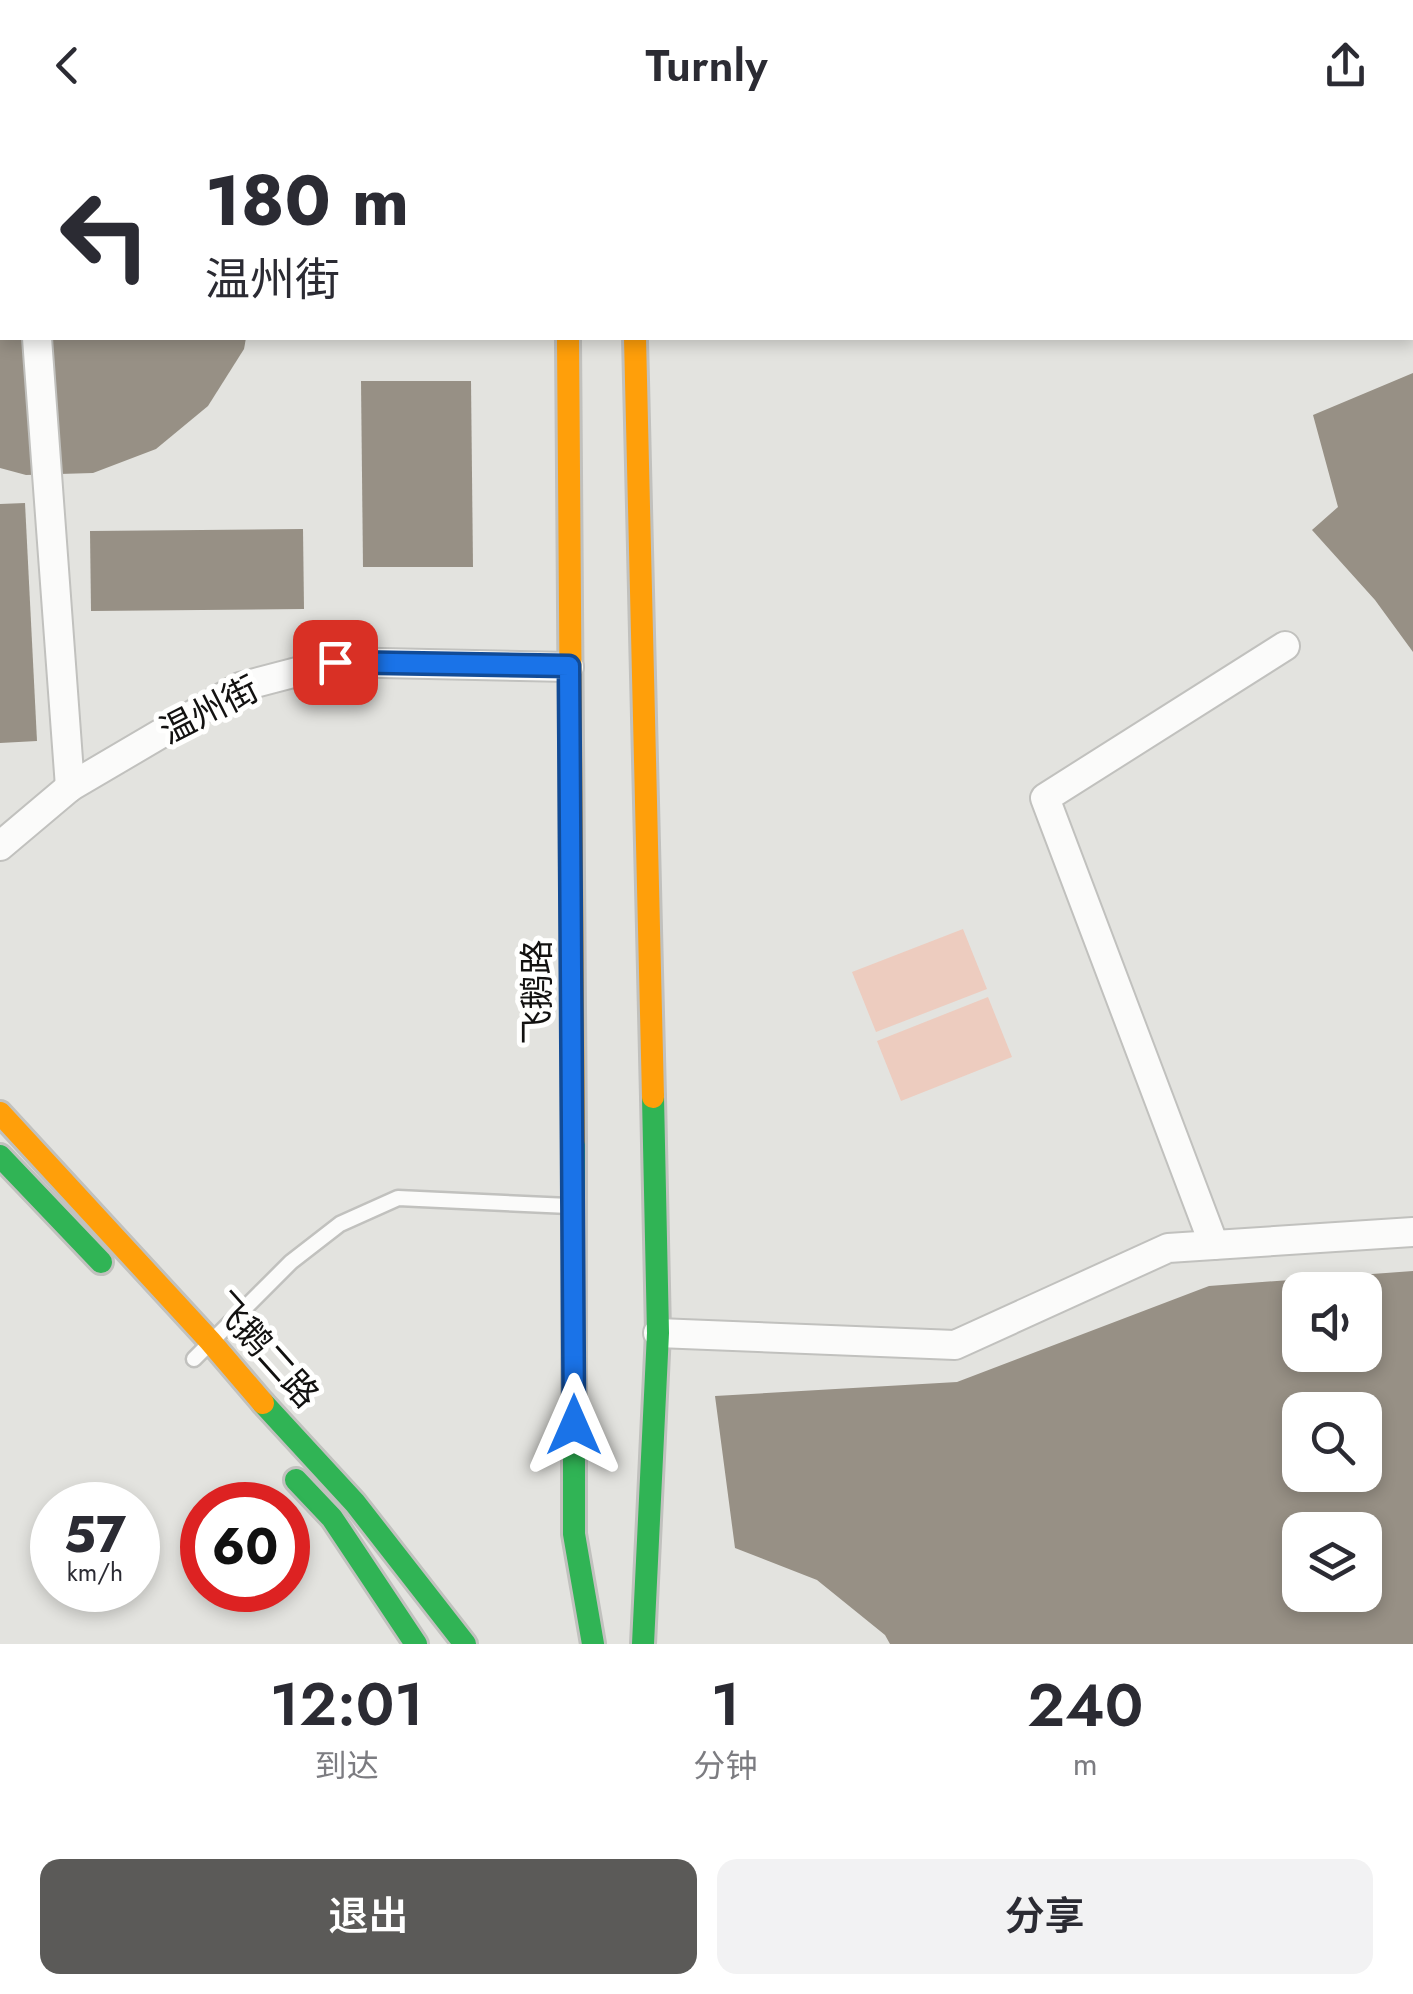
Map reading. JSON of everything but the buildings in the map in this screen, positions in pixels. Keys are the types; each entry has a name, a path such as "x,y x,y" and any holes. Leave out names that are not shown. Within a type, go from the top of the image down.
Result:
{"main road":[{"name":"飞鹅路","path":"568,340 574,1534 593,1644"},
{"path":"634,340 658,1333 643,1644"},
{"name":"飞鹅二路","path":"0,1113 355,1503 465,1644"},
{"path":"0,1156 116,1278"},
{"path":"287,1469 332,1518 416,1644"}],"street":[{"path":"37,340 70,786"},
{"path":"1214,1245 1046,798 1285,646"},
{"name":"温州街","path":"0,846 70,786 240,686 335,662 569,666"},
{"path":"658,1333 955,1345 1168,1248 1413,1232"}],"lane":[{"path":"193,1360 291,1262 340,1224 398,1198 574,1206"}],"shaded area":[{"path":"963,929 987,989 876,1032 852,972"},
{"path":"988,997 1012,1057 901,1101 877,1041"}],"traffic: fast":[{"path":"643,1644 658,1333 653,1097"},
{"path":"574,1140 574,1534 593,1644"},
{"path":"0,1156 101,1262"},
{"path":"263,1403 355,1503 465,1644"},
{"path":"296,1480 332,1518 416,1644"}],"traffic: slow":[{"path":"568,340 574,1140"},
{"path":"635,340 653,1097"},
{"path":"0,1113 263,1403"}],"route":[{"path":"335,662 569,666 574,1425"}]}
